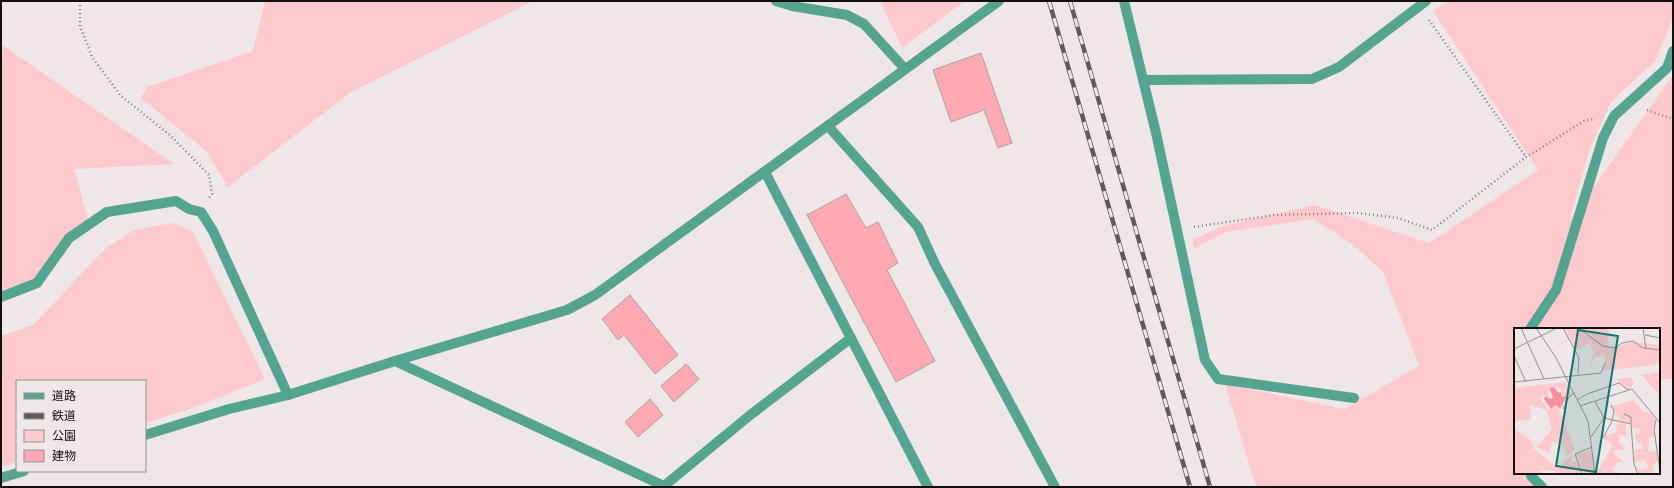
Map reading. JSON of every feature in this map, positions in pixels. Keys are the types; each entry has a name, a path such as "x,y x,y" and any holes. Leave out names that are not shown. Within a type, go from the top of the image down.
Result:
{"street":[{"path":"776,1 792,6 847,15 864,24 905,69"},
{"path":"146,435 229,410 288,395 395,361 567,310 595,295 999,1"},
{"path":"1124,1 1177,230 1205,360 1218,379 1354,398"},
{"path":"1143,80 1312,79 1339,67 1423,4"},
{"path":"1531,328 1556,290 1603,138 1614,116 1666,68 1673,51"},
{"path":"828,126 918,227 935,264 1055,487"},
{"path":"765,172 928,487"},
{"path":"1,297 37,283 70,238 107,212 176,201 189,209 201,212 213,231 288,395"},
{"path":"395,361 664,487 749,416 851,338"},
{"path":"1,478 21,472"},
{"path":"1531,474 1531,476 1542,487"}],"path":[{"path":"80,1 80,26 92,57 121,96 170,135 209,174 212,194 201,212"},
{"path":"1423,4 1526,157"},
{"path":"1627,104 1673,118"},
{"path":"1177,230 1274,215 1358,213 1398,218 1432,230 1526,157 1584,121 1614,116"}],"green space":[{"path":"265,1 533,1 351,92 228,187 207,152 141,98 147,87 253,51"},
{"path":"880,1 965,1 902,48"},
{"path":"1447,1 1673,1 1673,18 1655,61 1611,102 1589,151 1569,222 1673,75 1673,379 1660,379 1660,328 1514,328 1514,474 1532,474 1539,487 1256,487 1225,384 1344,409 1419,366 1383,272 1352,244 1313,219 1226,232 1194,249 1193,240 1219,227 1315,205 1429,243 1538,170 1433,11"},
{"path":"1,44 174,164 74,169 89,224 39,280 1,296"},
{"path":"173,223 193,232 265,379 193,408 146,423 146,380 16,380 16,462 1,467 1,336 33,325 106,248 134,230"}],"building":[{"path":"981,53 1012,143 998,148 984,110 951,122 933,70"},
{"path":"846,194 866,228 878,222 898,263 887,270 935,361 896,382 807,215"},
{"path":"630,295 678,355 655,374 624,335 618,340 602,319"},
{"path":"686,364 699,379 674,402 661,386"},
{"path":"650,399 663,415 638,437 625,422"}],"railway":[{"path":"1049,1 1190,487"},
{"path":"1070,1 1210,487"}]}
